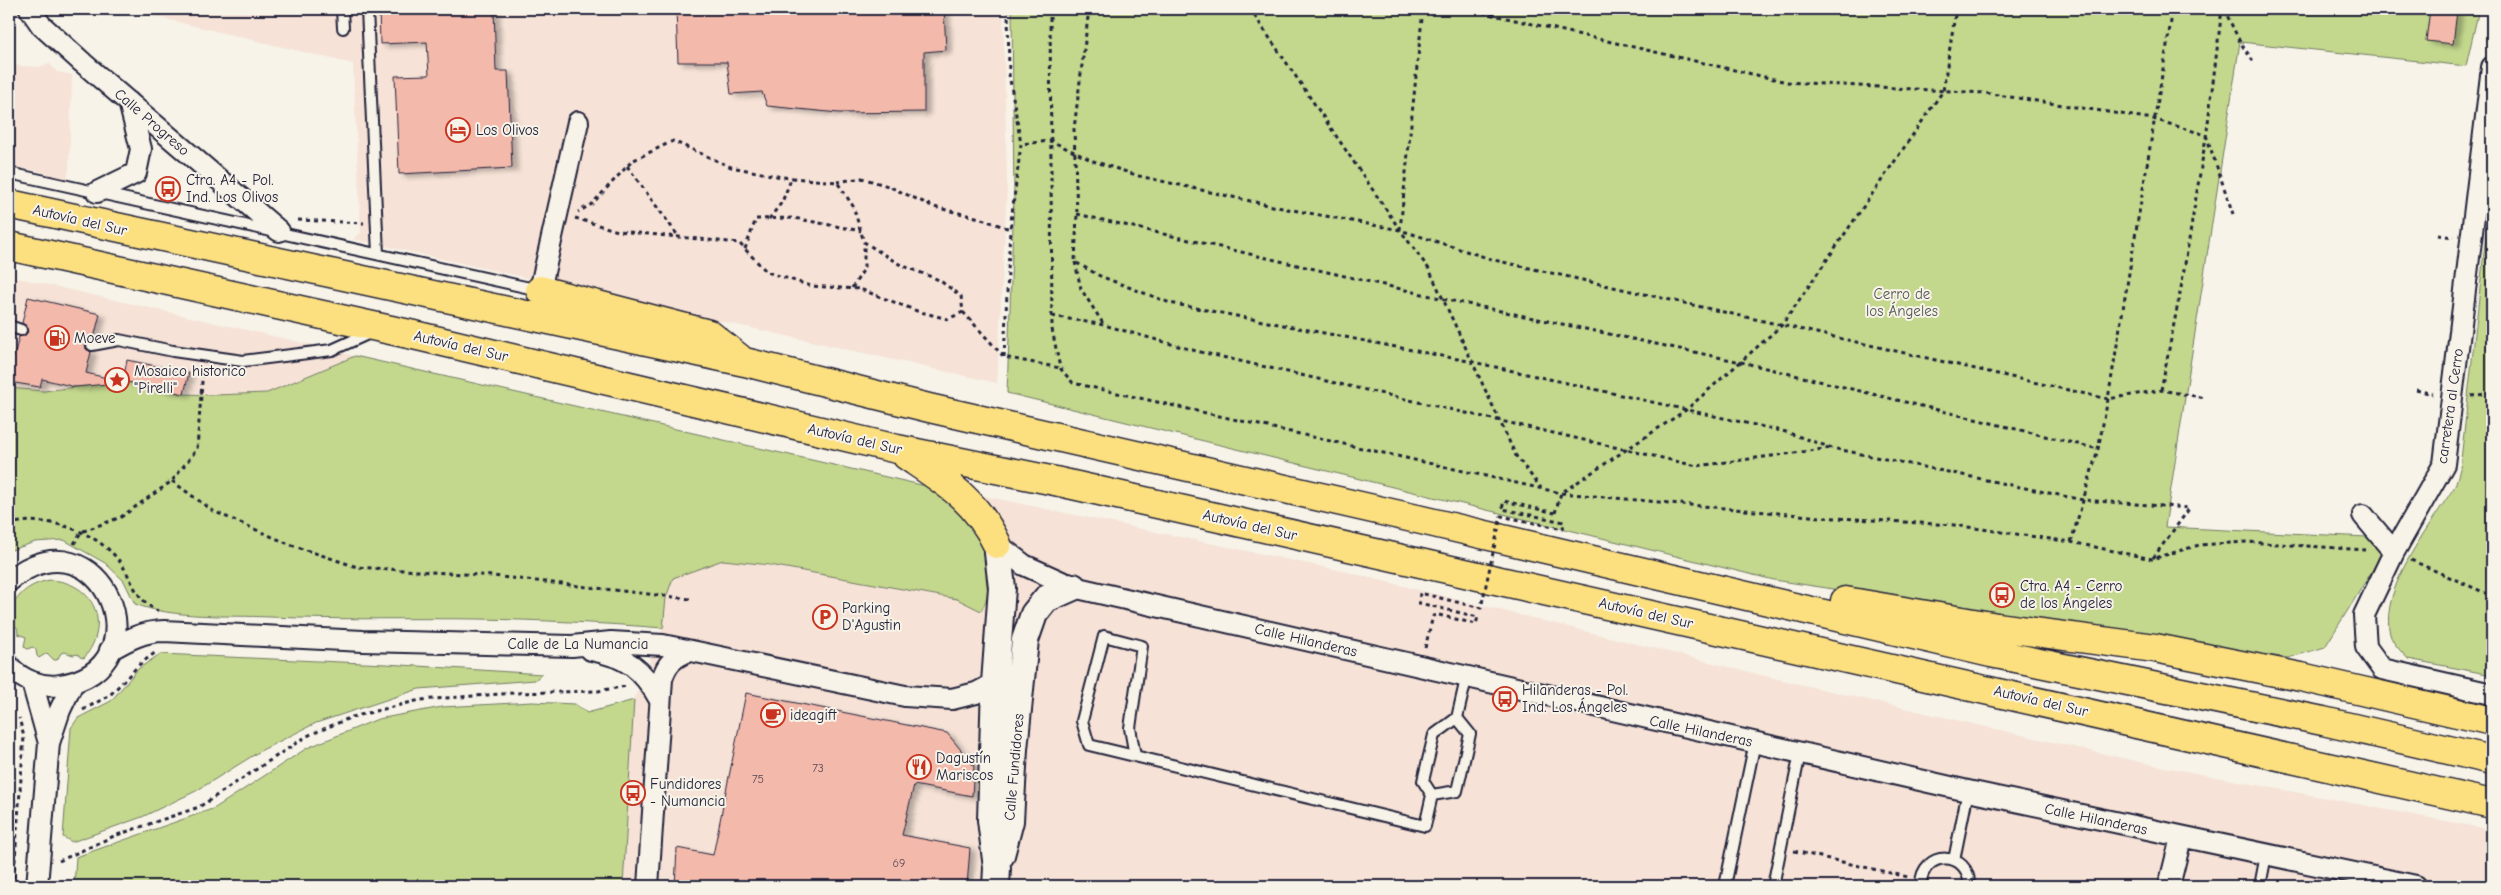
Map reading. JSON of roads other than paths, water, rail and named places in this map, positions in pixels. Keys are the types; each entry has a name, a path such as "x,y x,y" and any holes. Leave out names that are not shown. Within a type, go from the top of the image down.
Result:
{"highway":[{"name":"Autovía del Sur","path":"9,204 745,362 929,408 1745,594 1991,653 2323,721 2492,760"},
{"name":"Autovía del Sur","path":"9,246 381,327 897,449 1074,486 2492,804"},
{"path":"540,290 709,334 745,362"},
{"path":"897,449 962,494 986,521 997,544"},
{"path":"1745,594 1851,602 1997,627 2155,648 2301,676 2492,721"}],"street":[{"name":"Calle Progreso","path":"30,9 41,25 129,102 286,226"},
{"name":"carretera al Cerro","path":"2492,67 2444,464 2394,552 2364,615 2366,647 2382,669 2492,694"},
{"path":"97,192 136,173 141,149 129,102"},
{"path":"540,290 578,122"},
{"path":"2363,515 2394,552"},
{"name":"Calle Hilanderas","path":"997,544 1024,565 1072,587 1968,791 2181,838 2416,886"},
{"name":"Calle Fundidores","path":"996,877 992,820 995,684 1002,588 997,544"},
{"path":"9,581 23,569 42,562 63,561 83,568 99,580 115,607 117,623 110,650 104,661 90,674 73,683 52,686 32,682 14,672 9,666"},
{"name":"Calle Fundidores","path":"996,877 1010,821 1014,749 1021,695 1025,640 1034,614 1046,599 1072,587"},
{"name":"Calle de La Numancia","path":"115,607 130,620 154,631"},
{"name":"Calle de La Numancia","path":"110,650 130,639 154,631 363,642 572,646 611,642 663,645 905,696 952,699 976,693 995,684"},
{"path":"572,646 630,662 644,677 660,700"},
{"path":"648,886 660,700 666,667 675,657 689,651"},
{"path":"32,682 49,742"},
{"path":"37,886 49,742 60,710 73,683"},
{"name":"Calle Fundidores","path":"995,684 1016,688 1021,695"},
{"path":"2169,886 2181,838"}],"lane":[{"path":"342,9 343,28"},
{"path":"367,9 378,254"},
{"path":"9,173 97,192 286,226 378,254 540,290"},
{"path":"9,326 21,330"},
{"path":"92,346 119,340 204,356 243,361 332,350 381,327"},
{"path":"1135,756 1130,728 1142,646 1104,636 1082,721 1089,745 1425,826 1432,795 1423,781 1434,735 1458,718 1466,678"},
{"path":"1432,795 1457,791 1470,734 1458,718"},
{"path":"1725,886 1755,742"},
{"path":"1773,886 1800,753"},
{"path":"1954,860 1968,791"},
{"path":"2260,886 2266,855"},
{"path":"1920,883 1922,872 1939,858 1954,860 1960,863 1968,874 1969,886"}],"place":[{"name":"Los Olivos","path":"458,130"},
{"name":"Ctra. A4 - Pol. Ind. Los Olivos","path":"168,189"},
{"name":"Moeve","path":"57,338"},
{"name":"Mosaico historico \"Pirelli\"","path":"117,380"},
{"name":"Ctra. A4 - Cerro de los Ángeles","path":"2002,595"},
{"name":"Parking D'Agustin","path":"825,617"},
{"name":"Hilanderas - Pol. Ind. Los Ángeles","path":"1505,699"},
{"name":"ideagift","path":"773,715"},
{"name":"Dagustín Mariscos","path":"919,767"},
{"name":"Fundidores - Numancia","path":"633,793"}],"park label":[{"name":"Cerro de los Ángeles","path":"1902,302"}]}
